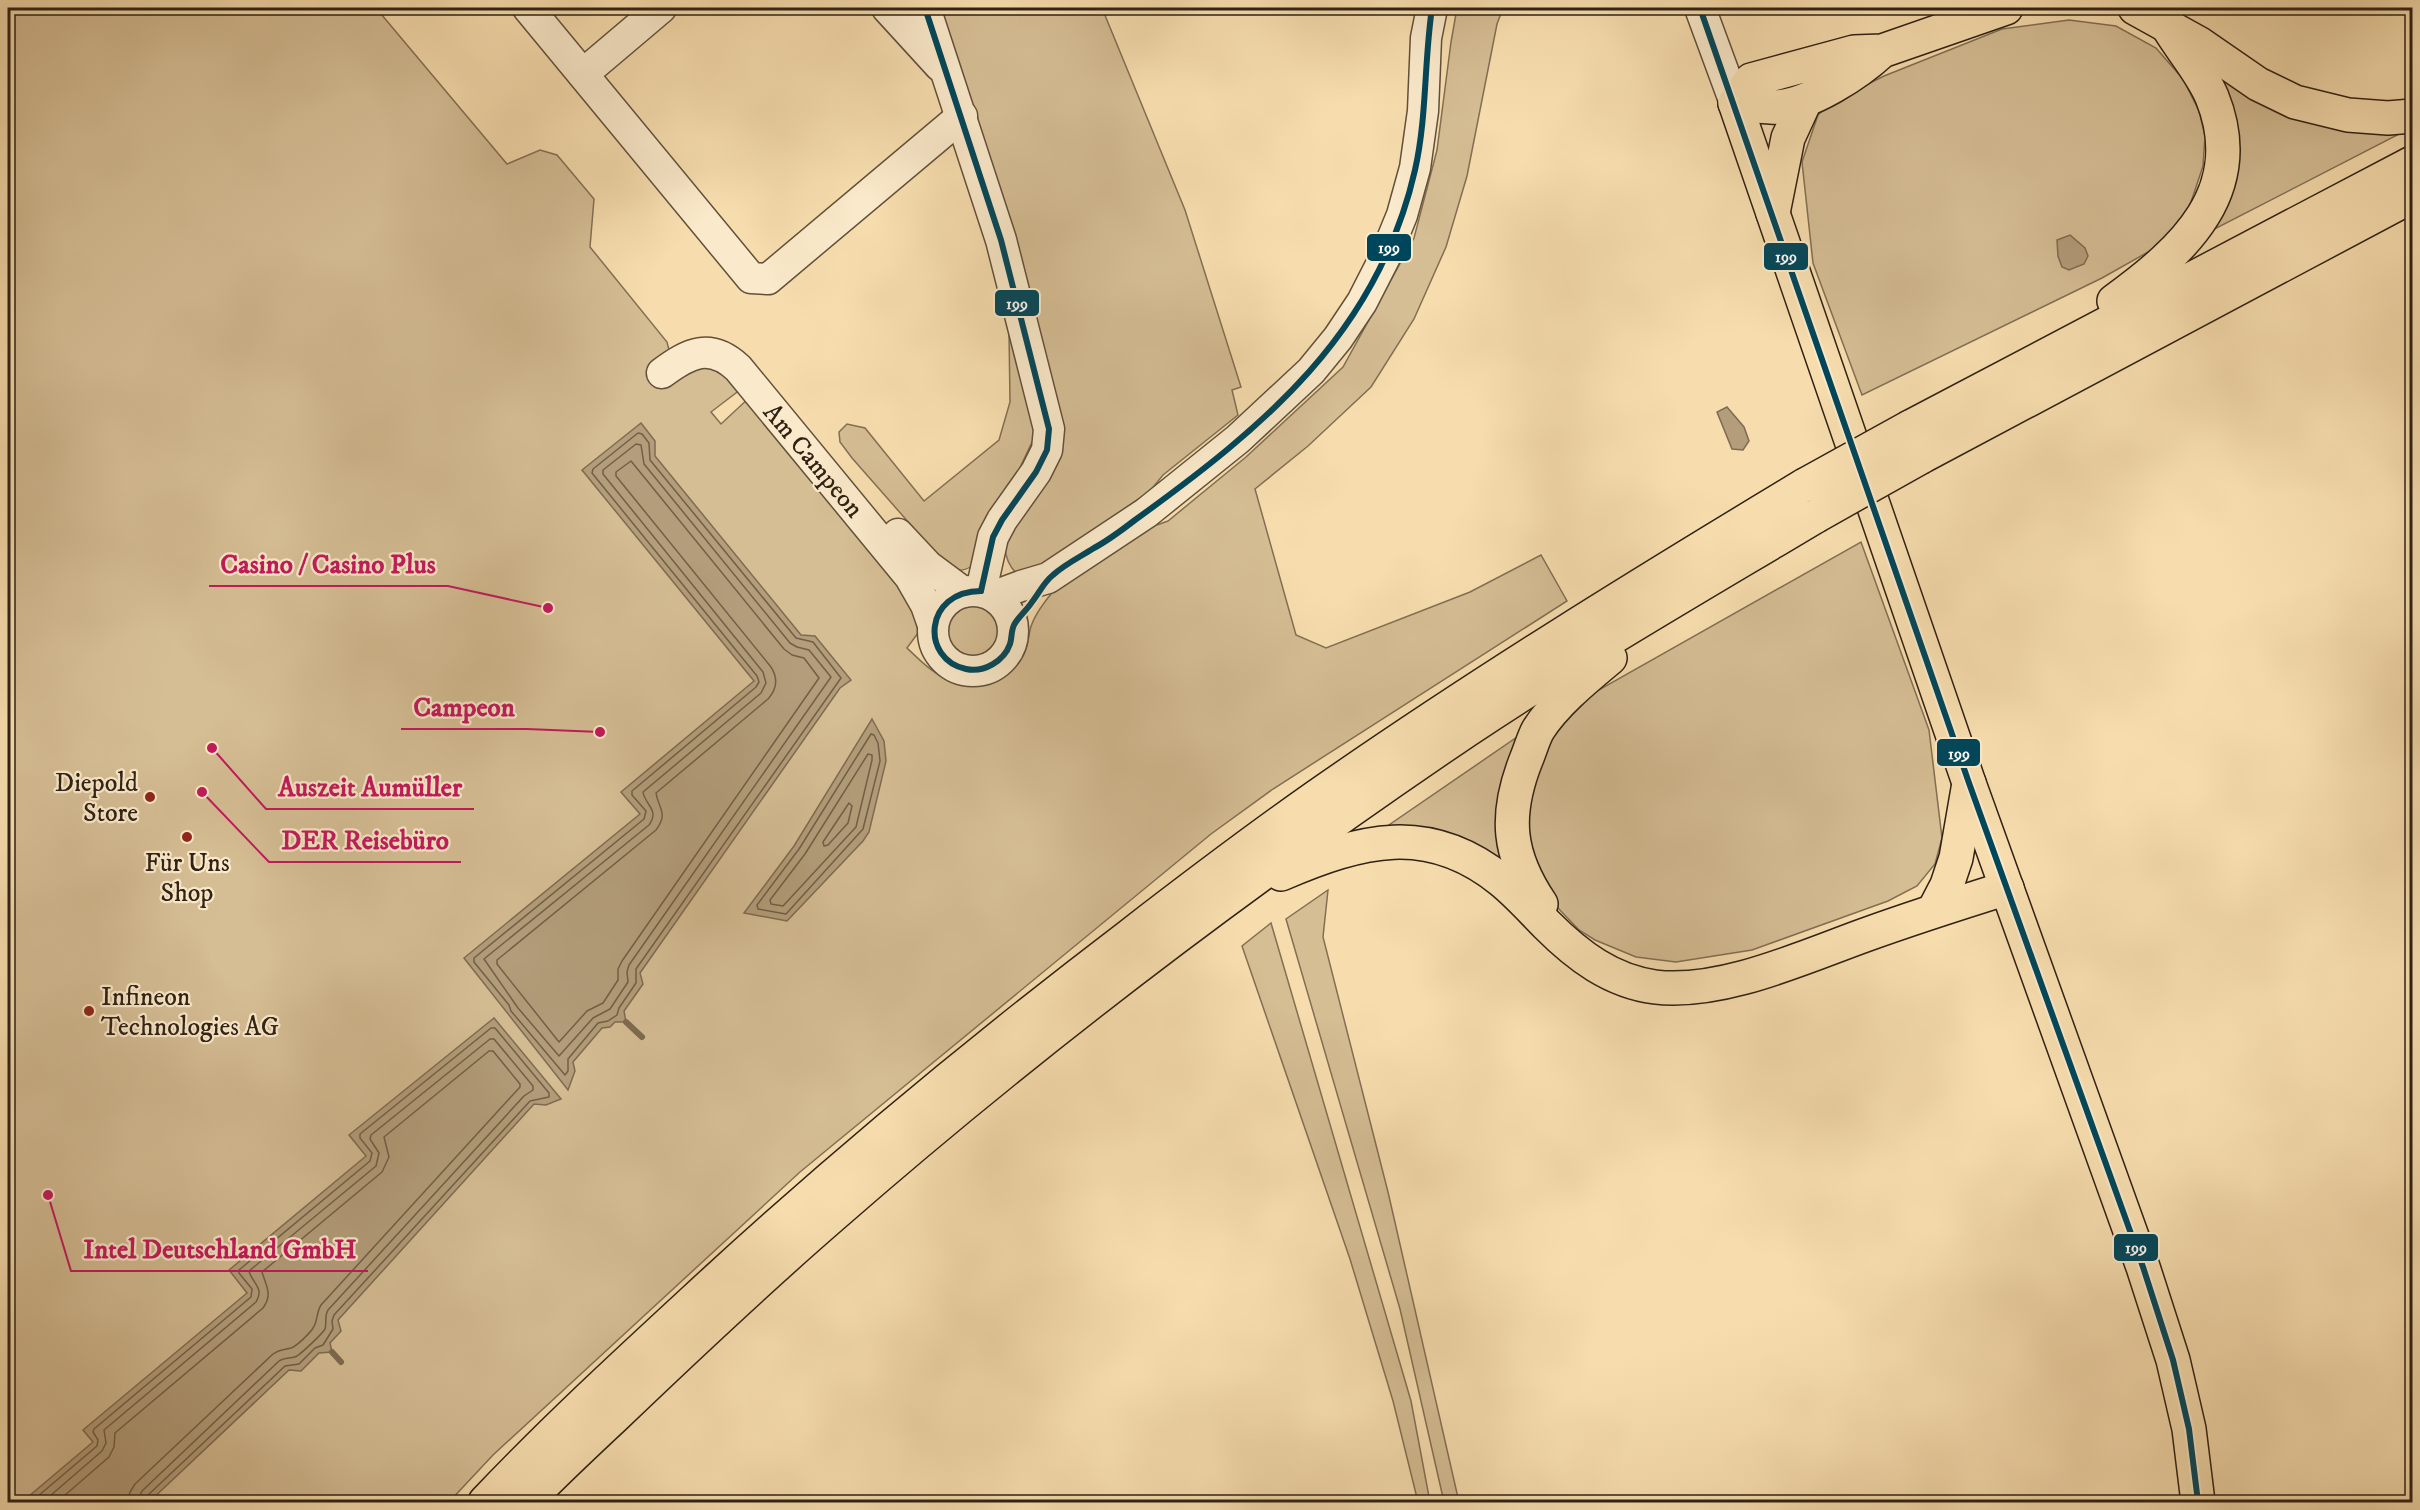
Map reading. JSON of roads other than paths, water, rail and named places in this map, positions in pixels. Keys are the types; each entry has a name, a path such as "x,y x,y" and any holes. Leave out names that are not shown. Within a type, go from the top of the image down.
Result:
{"main road":[{"path":"1735,103 1751,80 1854,52 1882,51 2006,8"},
{"path":"2135,8 2200,44 2258,84 2295,102 2348,115 2388,118 2412,116"},
{"path":"1296,859 1478,723 1607,640 1816,516 1916,442 2023,368 2163,264 2192,234 2210,204 2216,189 2222,158 2221,125 2211,95 2168,27"},
{"path":"1735,103 1776,107 1805,101 1861,70 1882,51"},
{"path":"1773,213 1788,138 1805,101"},
{"path":"1735,103 1969,783 2143,1267 2173,1360 2189,1429 2198,1503"},
{"path":"2023,368 2412,163"},
{"path":"526,1503 678,1355 856,1195 1225,881 1283,820 1451,706 1570,629 1805,485 1916,442 2412,196"},
{"path":"1574,953 1525,880 1510,829 1520,776 1538,730 1572,691 1609,660 1744,559"},
{"path":"1934,910 1947,885 1956,858 1969,783"},
{"path":"485,1503 514,1471 657,1334 837,1172 948,1078 1046,1000 1225,881 1296,859 1364,845 1395,841 1422,842 1450,850 1478,863 1503,881 1574,953 1625,980 1654,987 1698,986 1764,972 1934,910 2007,888"}],"street":[{"path":"528,8 751,278 768,279 962,116"},
{"path":"583,74 661,8"},
{"path":"887,8 948,75"},
{"path":"925,8 1001,240 1048,429 1047,450 1036,472 993,537 995,562 1000,574 1009,582 1001,589"},
{"path":"1001,589 1013,626 1008,651 988,668 963,669 951,664 942,655 935,641 933,625 939,610 949,599 1001,589 1146,513 1238,439 1311,371 1338,338 1362,302 1384,259 1402,215 1415,168 1423,111 1426,38 1432,8"},
{"path":"1700,8 1735,103"},
{"name":"Am Campeon","path":"742,342 906,543 928,566 1001,589"},
{"name":"Am Campeon","path":"663,373 687,357 704,352 728,359 738,368 910,577 926,605 933,625"},
{"path":"1001,589 1013,626"}],"water":[{"path":"2070,235 2085,248 2088,256 2084,264 2069,270 2062,267 2058,256 2057,240"},
{"path":"1727,407 1744,427 1749,441 1743,450 1732,449 1717,412"},
{"path":"641,423 655,441 655,456 801,635 815,636 851,680 840,688 640,973 643,984 624,1011 626,1022 615,1022 610,1027 602,1028 573,1062 575,1071 568,1090 464,958 640,814 621,792 754,681 582,470"},
{"path":"872,719 884,741 886,761 869,832 787,921 744,913 794,846"},
{"path":"494,1018 561,1099 546,1105 534,1104 338,1320 341,1331 330,1343 332,1352 319,1353 301,1371 289,1370 149,1502 22,1502 93,1442 83,1430 247,1293 229,1270 366,1156 349,1135"}],"waterway":[{"path":"626,1022 642,1037"},
{"path":"332,1352 341,1362"}],"place":[{"name":"Casino / Casino Plus","path":"548,608"},
{"name":"Campeon","path":"600,732"},
{"name":"Auszeit Aumüller","path":"212,748"},
{"name":"DER Reisebüro","path":"202,792"},
{"name":"Diepold Store","path":"150,797"},
{"name":"Für Uns Shop","path":"187,837"},
{"name":"Infineon Technologies AG","path":"89,1011"},
{"name":"Intel Deutschland GmbH","path":"48,1195"}]}
